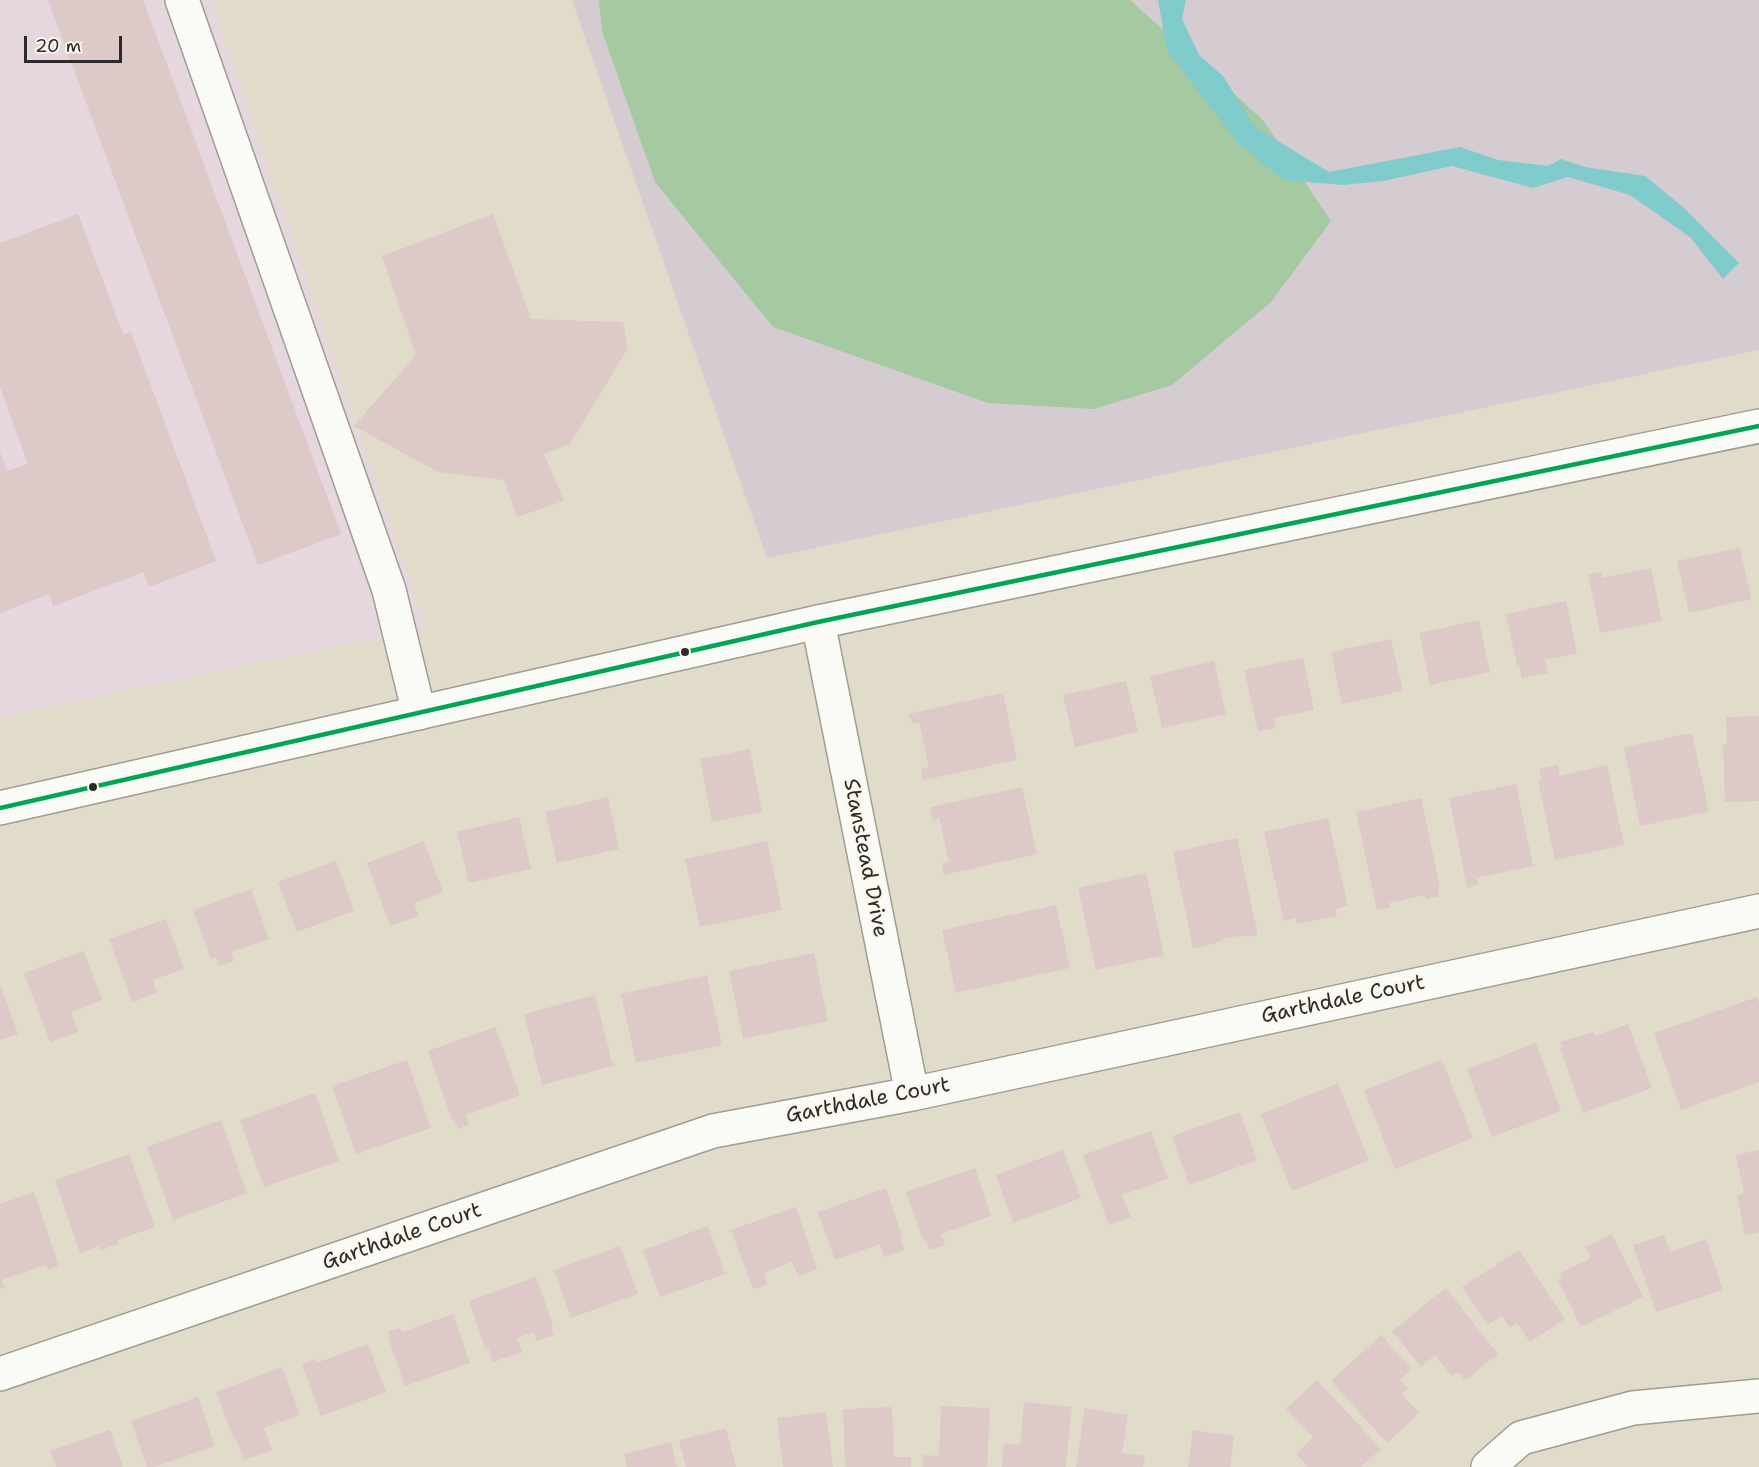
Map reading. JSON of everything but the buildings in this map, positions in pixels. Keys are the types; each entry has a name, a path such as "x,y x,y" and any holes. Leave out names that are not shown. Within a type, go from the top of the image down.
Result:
{"street":[{"path":"182,0 389,590 419,713"},
{"path":"0,808 818,622 1759,426"},
{"name":"Stanstead Drive","path":"818,622 912,1094"},
{"name":"Garthdale Court","path":"0,1374 713,1131 912,1094 1759,910"},
{"path":"1488,1467 1521,1438 1633,1408 1759,1396"}],"shaded area":[{"path":"0,0 211,0 426,627 0,717"},
{"path":"572,0 1759,0 1759,350 767,558"}],"green space":[{"path":"599,0 1130,0 1263,120 1331,221 1271,302 1172,385 1094,409 988,403 773,327 655,182 602,31"}],"water":[{"path":"1158,0 1186,0 1182,19 1199,55 1223,76 1255,127 1329,172 1460,147 1498,160 1548,166 1561,159 1585,167 1645,176 1684,208 1739,263 1723,279 1690,237 1630,195 1568,177 1533,188 1452,166 1383,181 1343,185 1284,180 1239,144 1167,51"}],"transit line":[{"path":"0,808 818,622 1759,426"}]}
